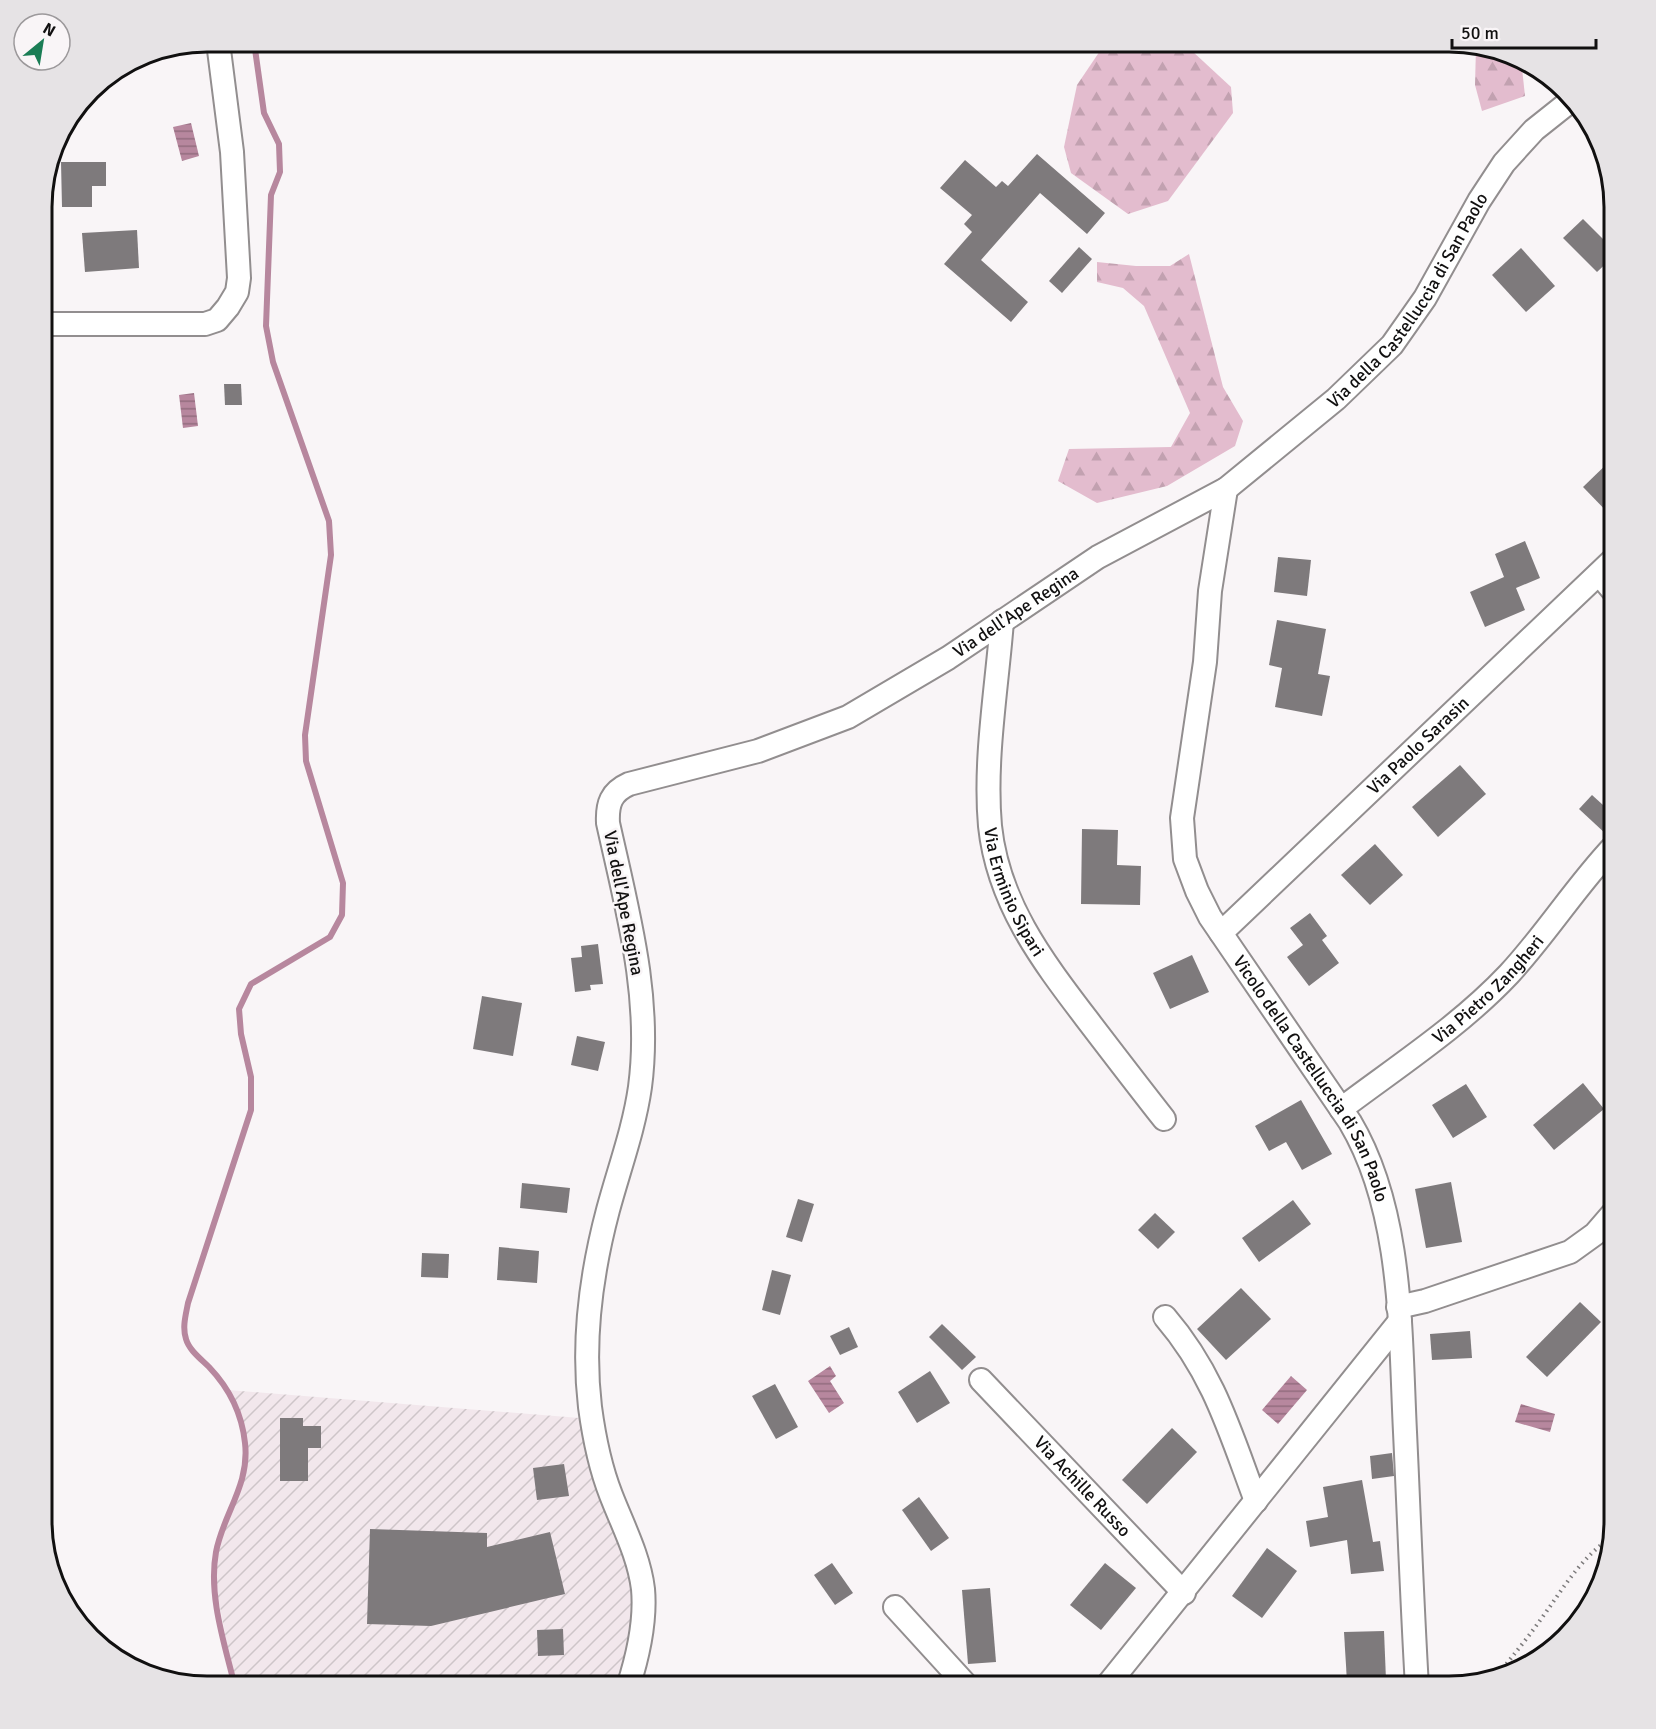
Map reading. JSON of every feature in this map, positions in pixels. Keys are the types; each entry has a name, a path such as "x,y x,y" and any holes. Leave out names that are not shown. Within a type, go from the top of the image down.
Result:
{"street":[{"path":"53,324 206,324 221,317 233,300 238,278 232,152 219,53"},
{"name":"Via della Castelluccia di San Paolo","path":"1226,489 1336,399 1392,345 1425,298 1479,201 1504,163 1534,130 1565,105"},
{"name":"Via dell'Ape Regina","path":"631,1676 638,1652 643,1590 638,1563 599,1455 588,1382 588,1328 596,1263 636,1110 642,1073 640,982 634,941 608,823 609,802 619,789 629,784 758,751 848,717 948,658 1098,557 1226,489"},
{"name":"Vicolo della Castelluccia di San Paolo","path":"1226,489 1210,591 1205,662 1190,752 1182,828 1185,859 1193,883 1221,933 1341,1109 1364,1148 1378,1186 1389,1235 1399,1314 1416,1676"},
{"name":"Via Paolo Sarasin","path":"1221,933 1604,569"},
{"name":"Via Erminio Sipari","path":"1002,621 989,788 992,839 1003,884 1013,911 1034,947 1164,1119"},
{"name":"Via Pietro Zangheri","path":"1341,1109 1451,1026 1496,987 1549,929 1604,859"},
{"path":"1115,1676 1184,1593 1399,1314 1425,1300 1562,1255 1583,1243 1604,1222"},
{"path":"1165,1317 1187,1343 1207,1376 1256,1501"},
{"name":"Via Achille Russo","path":"981,1380 1184,1593"},
{"path":"895,1606 958,1676"}],"path":[{"path":"1504,1666 1542,1618 1562,1586 1602,1544"}],"shaded area":[{"path":"191,123 199,156 182,161 173,127"},
{"path":"194,393 198,426 183,428 179,395"},
{"path":"830,1366 836,1376 830,1381 844,1403 829,1413 808,1381"},
{"path":"1291,1376 1307,1390 1278,1424 1262,1410"},
{"path":"228,1390 592,1419 638,1563 629,1676 233,1676 213,1570 216,1550 240,1492 246,1444"},
{"path":"1521,1404 1555,1414 1550,1432 1515,1422"}],"green space":[{"path":"1099,53 1194,53 1231,87 1233,113 1168,201 1128,214 1071,173 1064,147 1077,85"},
{"path":"1476,55 1522,71 1525,96 1482,111 1475,85"},
{"path":"1189,254 1223,387 1243,421 1235,446 1167,486 1097,503 1058,481 1069,449 1171,447 1190,413 1144,306 1123,288 1097,282 1097,262 1136,266 1170,266"}],"building":[{"path":"1037,154 1105,213 1087,234 1040,193 981,260 1028,302 1011,322 944,264 972,232 964,224 972,215 940,188 965,160 996,187 1002,181 1008,186"},
{"path":"61,162 106,162 106,186 92,186 92,207 62,207"},
{"path":"1583,219 1604,240 1604,265 1597,272 1563,238"},
{"path":"137,230 139,268 85,272 82,233"},
{"path":"1079,247 1092,259 1062,293 1049,281"},
{"path":"1521,248 1555,286 1526,312 1492,275"},
{"path":"224,384 241,384 242,405 225,405"},
{"path":"1604,467 1604,509 1583,487"},
{"path":"1525,541 1540,578 1516,588 1525,610 1485,627 1470,592 1504,577 1495,554"},
{"path":"1278,557 1311,560 1307,596 1274,592"},
{"path":"1277,620 1326,629 1318,674 1330,676 1322,716 1275,707 1282,668 1269,665"},
{"path":"1460,765 1486,794 1438,837 1412,807"},
{"path":"1592,795 1604,806 1604,832 1579,809"},
{"path":"1082,829 1118,830 1117,865 1141,866 1140,905 1081,904"},
{"path":"1375,844 1403,875 1370,905 1341,875"},
{"path":"1310,913 1327,936 1322,940 1339,963 1309,986 1287,957 1303,945 1290,928"},
{"path":"598,944 603,984 590,985 591,990 575,992 571,958 582,957 581,946"},
{"path":"1192,955 1209,992 1170,1009 1153,973"},
{"path":"482,996 522,1003 513,1056 473,1049"},
{"path":"577,1036 605,1042 598,1071 571,1065"},
{"path":"1583,1083 1604,1109 1554,1150 1533,1125"},
{"path":"1466,1084 1487,1117 1453,1138 1432,1105"},
{"path":"1301,1100 1332,1154 1302,1170 1286,1142 1269,1151 1255,1126"},
{"path":"1451,1182 1462,1242 1426,1248 1415,1189"},
{"path":"522,1183 570,1188 567,1213 520,1208"},
{"path":"798,1199 814,1204 802,1242 786,1237"},
{"path":"1293,1200 1311,1224 1259,1262 1242,1238"},
{"path":"1155,1213 1175,1232 1158,1249 1138,1230"},
{"path":"499,1247 539,1251 537,1283 497,1280"},
{"path":"422,1253 449,1254 448,1278 421,1277"},
{"path":"772,1270 791,1275 780,1315 762,1310"},
{"path":"1241,1288 1271,1319 1226,1360 1197,1329"},
{"path":"1580,1302 1601,1322 1547,1377 1526,1357"},
{"path":"942,1324 976,1357 962,1370 929,1337"},
{"path":"849,1327 858,1347 840,1355 830,1336"},
{"path":"1470,1331 1472,1358 1432,1360 1430,1334"},
{"path":"930,1371 950,1403 917,1423 898,1392"},
{"path":"775,1384 798,1427 776,1439 752,1396"},
{"path":"280,1418 303,1418 303,1426 321,1426 321,1448 308,1448 308,1481 280,1481"},
{"path":"1172,1428 1197,1452 1147,1504 1122,1480"},
{"path":"1392,1453 1394,1476 1372,1479 1370,1456"},
{"path":"564,1464 569,1496 537,1500 533,1468"},
{"path":"1362,1480 1373,1542 1380,1541 1384,1571 1351,1574 1347,1540 1310,1547 1306,1521 1328,1517 1323,1487"},
{"path":"919,1497 949,1538 931,1551 902,1510"},
{"path":"370,1529 487,1533 487,1547 550,1532 565,1594 431,1626 367,1624"},
{"path":"1267,1548 1297,1571 1262,1618 1232,1596"},
{"path":"832,1563 853,1593 835,1605 814,1575"},
{"path":"1105,1563 1136,1588 1101,1630 1070,1605"},
{"path":"990,1588 996,1662 968,1664 962,1590"},
{"path":"563,1629 564,1655 538,1656 537,1630"},
{"path":"1384,1631 1386,1676 1347,1676 1344,1632"}],"waterway":[{"path":"232,1676 216,1603 214,1569 219,1538 244,1472 245,1443 238,1412 216,1375 190,1347 184,1330 185,1321 188,1303 251,1110 251,1077 241,1034 239,1009 251,984 330,937 342,915 343,883 306,761 305,735 331,555 329,521 273,362 266,326 271,195 280,172 279,144 264,113 256,53"}]}
